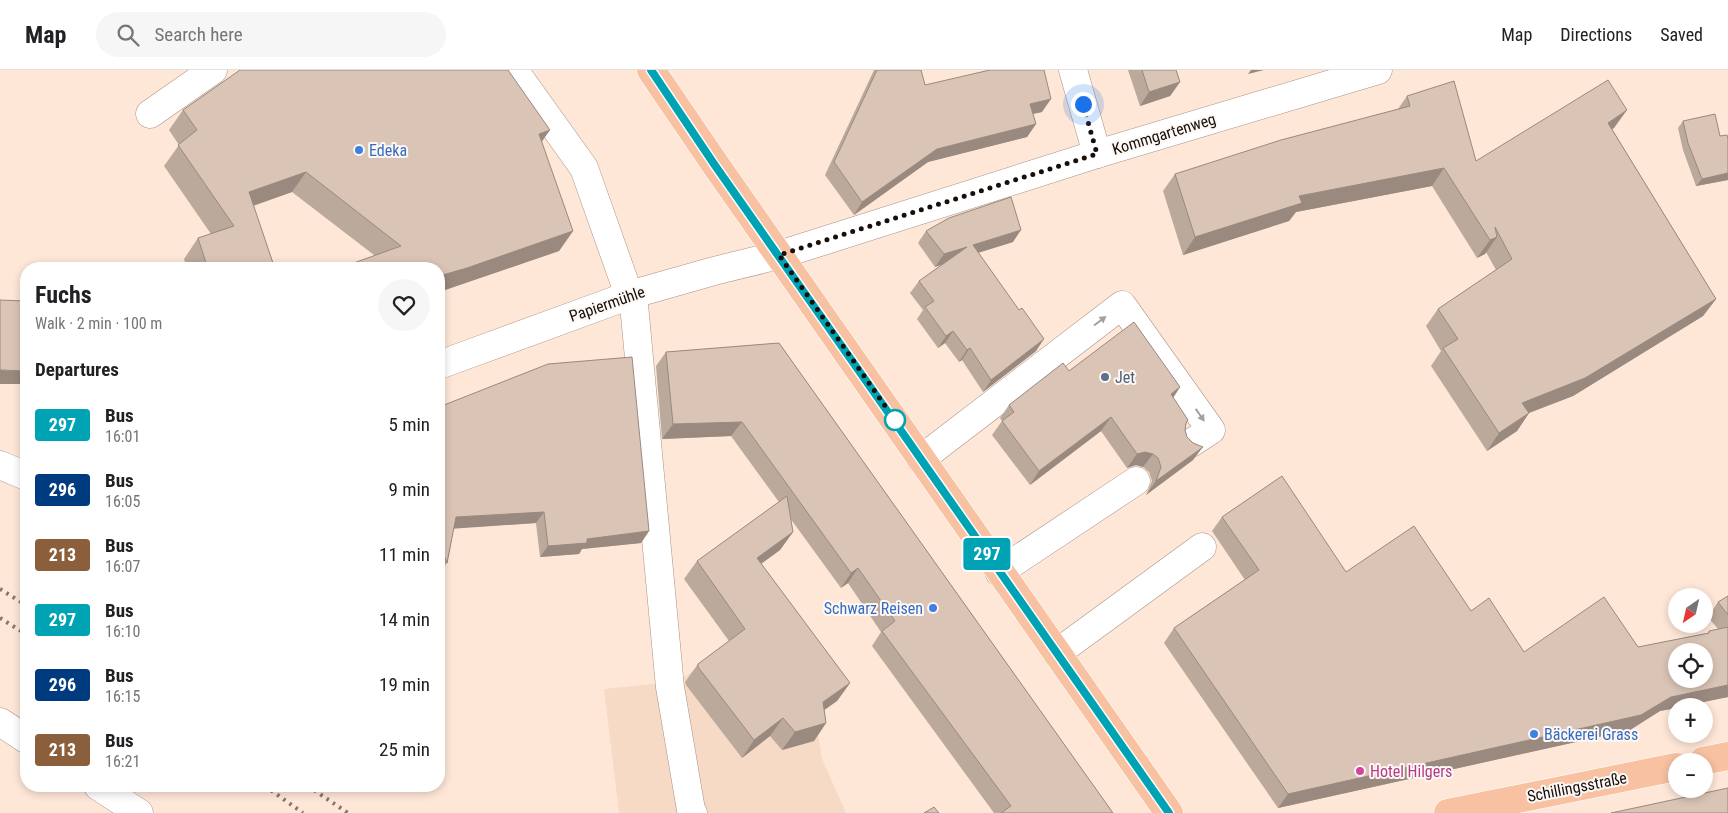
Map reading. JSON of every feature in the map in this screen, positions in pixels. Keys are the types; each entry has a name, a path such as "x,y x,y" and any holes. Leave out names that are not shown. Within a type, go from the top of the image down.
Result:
{"main road":[{"path":"651,70 1169,813"},
{"path":"1713,759 1728,756"},
{"name":"Schillingsstraße","path":"1448,813 1668,769"}],"street":[{"path":"150,114 213,70"},
{"path":"514,70 584,168 631,295 670,687 693,813"},
{"path":"1073,70 1097,154"},
{"name":"Kommgartenweg","path":"779,255 1097,154 1378,70"},
{"name":"Papiermühle","path":"445,363 631,295 714,271 779,255"},
{"path":"921,459 1122,305 1211,430 1191,443"},
{"path":"0,466 20,474"},
{"path":"1000,572 1136,481"},
{"path":"1056,653 1202,547"},
{"path":"0,722 20,735"},
{"path":"107,792 139,813"}],"shaded area":[{"path":"772,607 804,645 822,759 846,813 619,813 604,689 680,681"}],"building":[{"name":"Edeka","path":"240,70 508,70 550,130 539,134 573,231 445,274 445,262 356,262 401,246 306,172 249,192 273,262 206,262 198,238 234,226 178,145 197,130 183,110"},
{"path":"877,70 921,70 925,85 990,70 1044,70 1051,99 1030,104 1036,124 937,149 862,202 834,162"},
{"path":"1142,70 1176,70 1180,82 1149,92"},
{"path":"1608,80 1627,110 1608,123 1716,299 1585,378 1522,403 1529,413 1499,433 1443,348 1458,339 1438,309 1512,259 1495,227 1497,237 1490,240 1444,168 1299,196 1302,203 1195,237 1175,174 1281,140 1410,106 1407,96 1454,81 1476,161"},
{"path":"1715,114 1720,136 1727,135 1728,139 1728,173 1702,179 1688,143 1683,121"},
{"path":"1011,197 1021,230 973,245 1019,310 1022,308 1044,339 991,380 970,348 967,350 953,331 946,336 925,307 934,301 919,281 967,247 944,254 926,231 949,218"},
{"path":"0,300 20,301 20,371 0,370"},
{"path":"1134,322 1180,387 1171,394 1188,420 1185,430 1187,437 1193,443 1203,447 1156,481 1161,467 1158,458 1153,454 1145,452 1137,454 1111,417 1039,471 1002,421 1014,412 1009,405 1063,363 1069,371"},
{"path":"779,343 1113,813 1001,813 1011,806 882,631 895,621 858,568 851,573 742,422 673,424 666,352"},
{"path":"632,357 649,531 587,539 587,543 548,546 544,512 456,517 447,563 445,558 445,405 548,364"},
{"path":"1282,476 1346,572 1414,526 1471,611 1489,598 1524,652 1604,597 1638,647 1713,633 1713,630 1728,627 1728,685 1668,698 1641,715 1288,794 1174,628 1259,570 1222,517"},
{"path":"787,496 793,532 757,558 850,683 823,702 826,723 795,732 783,718 754,740 698,667 698,664 745,629 697,561"},
{"path":"1728,596 1728,615 1718,602"},
{"path":"1728,788 1728,813 1611,813 1681,798 1713,798 1713,791"},
{"path":"934,807 939,813 924,813"}],"railway":[{"path":"0,589 20,601"},
{"path":"0,618 20,630"},
{"path":"273,792 303,813"},
{"path":"317,792 348,813"}],"bus line":[{"name":"297","path":"651,70 714,164 730,184 1169,813"}],"place":[{"name":"Edeka","path":"359,150"},
{"name":"Jet","path":"1105,377"},
{"name":"Schwarz Reisen","path":"933,608"},
{"name":"Bäckerei Grass","path":"1534,734"},
{"name":"Hotel Hilgers","path":"1360,771"}],"route":[{"path":"895,420 779,255 1097,154 1083,104"}]}
